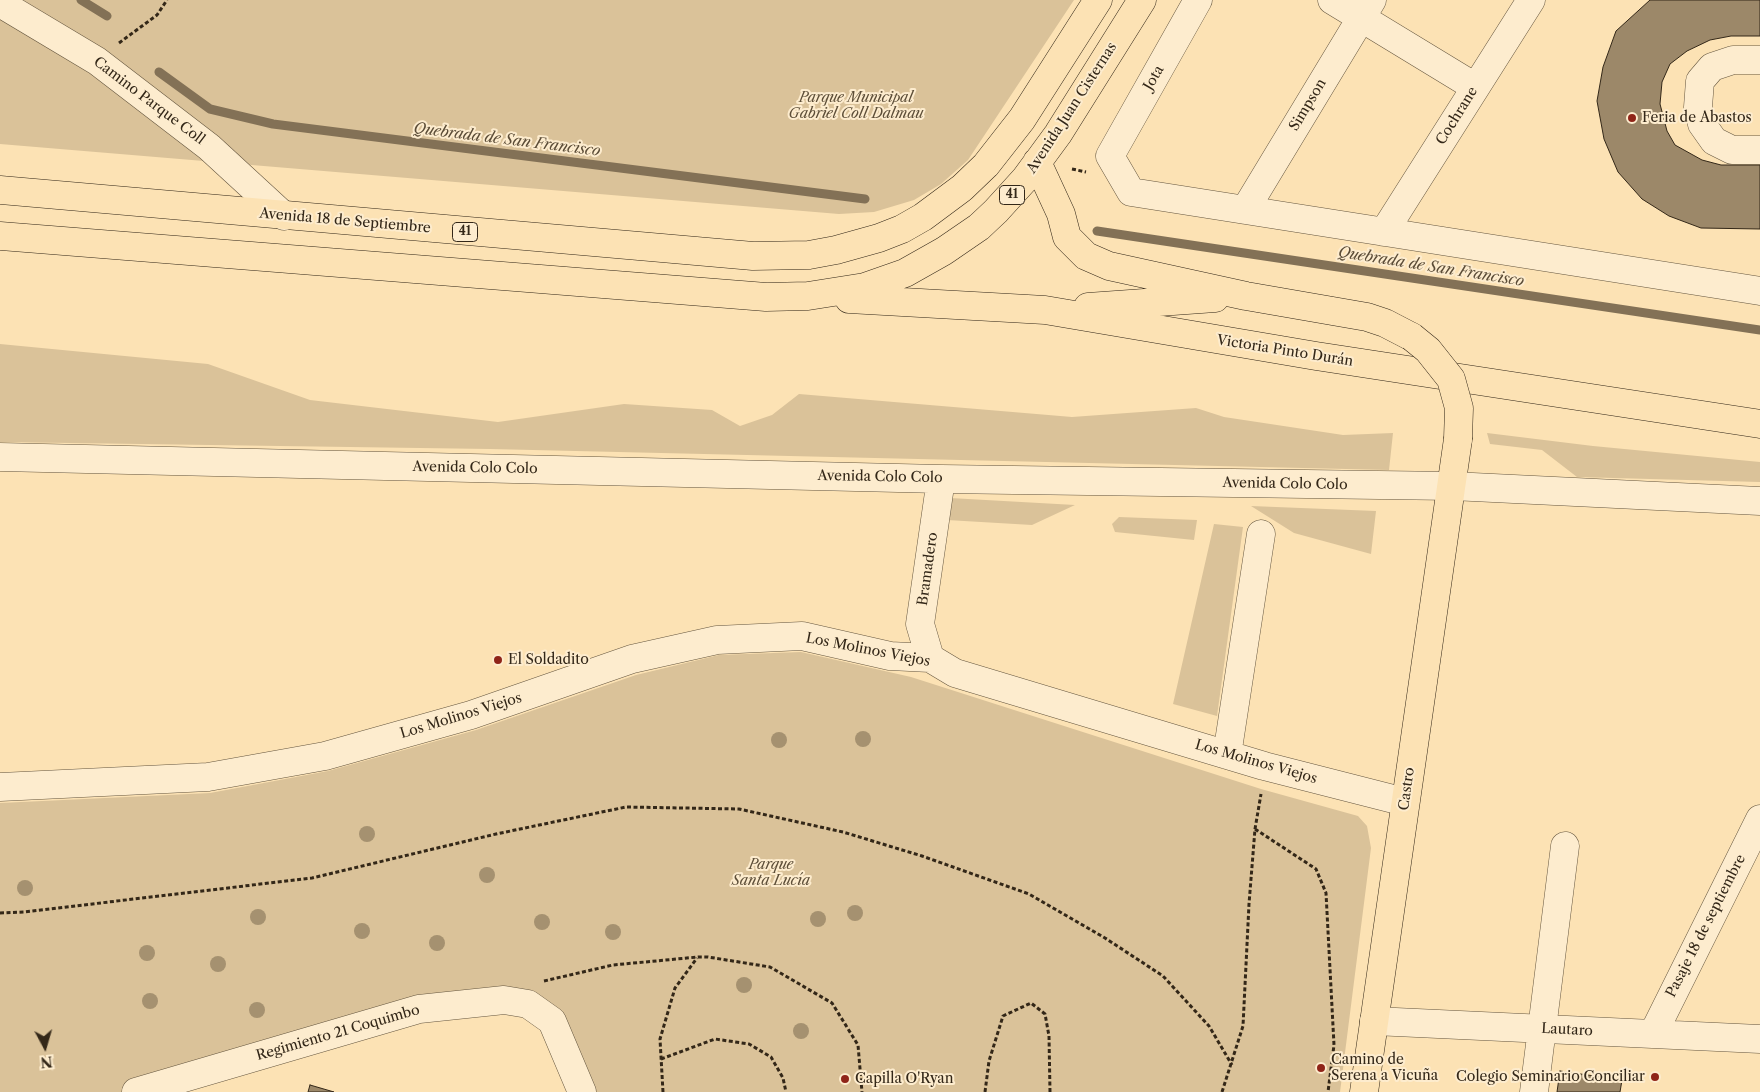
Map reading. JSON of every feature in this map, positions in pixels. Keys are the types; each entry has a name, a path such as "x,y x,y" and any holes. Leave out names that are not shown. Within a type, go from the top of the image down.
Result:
{"main road":[{"name":"Avenida 18 de Septiembre","path":"0,190 284,216 773,256 810,255 858,245 902,229 923,217 962,188 1008,140 1098,0"},
{"name":"Avenida Juan Cisternas","path":"808,296 837,293 885,281 944,251 979,227 996,211 1058,134 1142,0"},
{"path":"1037,162 1061,214 1068,237 1086,256 1109,266 1246,296"},
{"name":"41","path":"0,236 682,291 766,297 808,296"},
{"name":"Victoria Pinto Durán","path":"808,296 1045,310 1316,356 1760,424"},
{"path":"1045,310 1246,296"},
{"name":"Castro","path":"1246,296 1367,317 1385,323 1412,337 1428,350 1451,379 1459,408 1458,439 1452,486 1364,1092"}],"street":[{"name":"Jota","path":"1198,0 1110,156 1131,192 1245,210"},
{"path":"1332,0 1366,10 1475,87"},
{"name":"Cochrane","path":"1384,232 1531,0"},
{"name":"Camino Parque Coll","path":"0,3 97,61 209,147 284,216"},
{"name":"Simpson","path":"1245,210 1366,10"},
{"path":"1760,60 1733,60 1712,67 1700,81 1698,107 1702,124 1714,141 1732,150 1760,150"},
{"path":"1245,210 1760,291"},
{"name":"Avenida Colo Colo","path":"0,457 941,479 1452,486 1760,501"},
{"name":"Bramadero","path":"930,658 920,624 941,479"},
{"path":"1227,755 1261,534"},
{"name":"Los Molinos Viejos","path":"0,787 208,778 325,756 471,715 632,659 717,640 802,636 890,656 930,658 955,673 1264,766 1405,802"},
{"name":"Pasaje 18 de septiembre","path":"1653,1034 1760,819"},
{"path":"1534,1092 1565,846"},
{"name":"Regimiento 21 Coquimbo","path":"136,1092 418,1009 504,1000 528,1004 552,1021 582,1092"},
{"name":"Lautaro","path":"1374,1020 1760,1039"}],"path":[{"path":"97,61 157,15 167,0"},
{"path":"1222,1092 1243,1026 1255,829 1264,766"},
{"path":"0,913 24,912 312,878 496,834 626,808 739,809 843,832 922,856 1029,894 1105,938 1163,976 1209,1026 1232,1065"},
{"path":"1255,829 1316,869 1326,893 1334,1045 1328,1092"},
{"path":"663,1092 660,1039 674,988 698,957"},
{"path":"535,982 613,965 698,957 770,967 832,1003 858,1045 862,1092"},
{"path":"985,1092 989,1060 1003,1016 1031,1002 1045,1014 1049,1036 1050,1092"},
{"path":"661,1059 715,1039 749,1044 771,1057 783,1078 786,1092"}],"green space":[{"name":"Parque Municipal Gabriel Coll Dalmau","path":"0,0 1074,0 968,160 941,184 914,200 874,212 839,214 0,144"},
{"path":"0,344 208,364 310,400 498,422 624,404 712,410 740,426 772,415 799,394 1072,417 1196,408 1224,417 1343,435 1393,433 1389,470 490,449 0,442"},
{"path":"1487,433 1593,446 1760,462 1760,482 1577,477 1542,450 1490,444"},
{"path":"950,498 1075,505 1032,525 947,520"},
{"path":"1251,506 1376,511 1371,554 1294,533"},
{"path":"1119,517 1197,520 1194,540 1115,532 1112,524"},
{"path":"1214,524 1243,527 1217,716 1173,704"},
{"name":"Parque Santa Lucía","path":"801,652 911,677 1261,789 1358,816 1367,826 1371,848 1340,1092 582,1092 552,1021 503,1000 136,1092 0,1092 0,803 210,793 328,771 476,730 636,675 719,655"}],"building":[{"name":"Feria de Abastos","path":"1650,0 1760,0 1760,36 1731,36 1710,40 1687,51 1670,64 1662,82 1660,104 1667,131 1675,145 1702,160 1721,165 1760,165 1760,229 1701,228 1669,216 1642,199 1618,172 1604,139 1597,101 1603,67 1616,31"},
{"path":"1560,1071 1622,1080 1620,1092 1557,1092"},
{"path":"310,1085 334,1092 308,1092"}],"waterway":[{"name":"Quebrada de San Francisco","path":"81,0 107,16"},
{"name":"Quebrada de San Francisco","path":"159,72 210,109 273,124 865,199"},
{"name":"Quebrada de San Francisco","path":"1097,231 1760,330"}],"place":[{"name":"Feria de Abastos","path":"1632,118"},
{"name":"El Soldadito","path":"498,660"},
{"name":"Camino de Serena a Vicuña","path":"1321,1068"},
{"name":"Colegio Seminario Conciliar","path":"1655,1077"},
{"name":"Capilla O'Ryan","path":"845,1079"}]}
